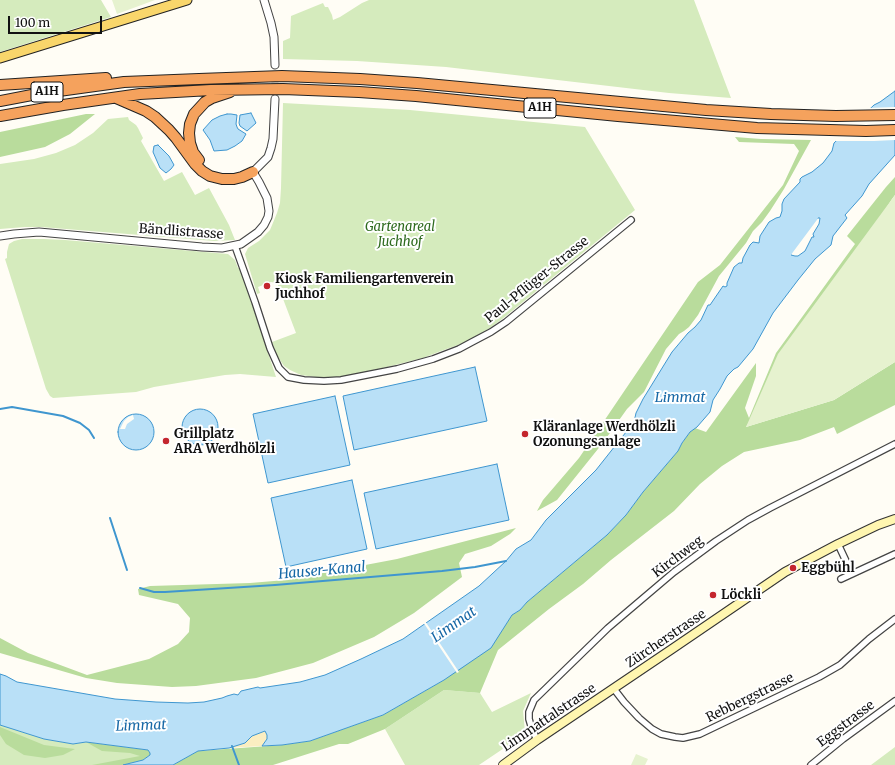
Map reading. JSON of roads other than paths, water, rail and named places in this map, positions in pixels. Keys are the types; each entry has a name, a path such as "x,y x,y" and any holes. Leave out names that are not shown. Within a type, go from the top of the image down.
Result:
{"highway":[{"name":"A1H","path":"0,101 126,79 248,73 260,76 360,78 706,110 836,116 895,114"},
{"path":"0,85 126,79"},
{"path":"238,89 212,98 199,108 194,114 190,124 190,143 198,160 210,169 225,173 253,172"},
{"name":"A1H","path":"0,116 140,94 180,91 283,89 416,96 698,124 757,128 866,131 895,130"},
{"path":"114,97 155,117 176,138 190,159 202,171 216,178 228,179 238,178 253,172"}],"main road":[{"path":"0,58 186,0"},
{"name":"Zürcherstrasse","path":"611,690 798,564 878,525 895,519"},
{"name":"Limmattalstrasse","path":"503,765 611,690"}],"street":[{"path":"264,0 274,37 275,65"},
{"path":"253,172 268,157 271,148 273,139 275,99"},
{"name":"Bändlistrasse","path":"0,236 39,232 202,247 222,248 235,246 241,244 258,232 266,221 269,211 267,198 253,172"},
{"name":"Paul-Pflüger-Strasse","path":"235,246 270,348 279,368 288,377 304,380 341,380 397,369 433,358 459,349 491,332 506,322 555,280 631,220"},
{"name":"Kirchweg","path":"537,740 529,719 529,712 534,700 608,628 674,572 716,541 748,520 895,444"},
{"path":"838,544 852,574"},
{"path":"841,579 895,554"},
{"name":"Rebbergstrasse","path":"611,690 639,718 652,729 662,734 683,738 700,734 819,677 840,665 868,639 895,618"},
{"name":"Eggstrasse","path":"811,765 895,701"}],"water":[{"name":"Limmat","path":"895,91 895,155 869,184 862,196 845,215 847,218 833,236 831,245 815,259 798,280 773,313 753,349 738,367 727,376 713,400 710,412 697,427 690,432 678,451 643,492 626,515 607,535 527,602 520,610 512,615 491,648 444,680 383,715 310,741 282,745 262,746 267,739 265,731 252,736 245,743 229,748 198,751 173,765 123,765 143,760 150,755 150,753 148,750 86,742 73,744 44,739 0,725 0,674 17,682 115,699 156,702 204,702 234,694 238,695 241,691 258,687 260,688 300,682 325,675 403,639 479,586 506,561 516,549 531,540 546,520 596,470 634,422 636,413 643,399 672,352 701,320 708,305 710,305 723,286 727,286 734,267 739,263 742,263 750,245 753,242 759,243 760,236 769,222 780,217 784,199 800,182 802,177 812,172 823,163 832,151 834,143 874,105","holes":["820,218 819,224 813,234 814,237 812,237 805,251 798,256 791,255 789,250 794,238 801,229"]},
{"path":"251,113 256,123 247,131 240,126 240,115"},
{"path":"227,114 237,115 237,127 246,134 242,141 235,146 227,150 214,151 210,140 203,130 212,120"},
{"path":"158,145 169,156 174,165 166,173 160,168 153,152 154,146"},
{"path":"475,367 487,421 354,450 343,396"},
{"path":"335,396 350,465 268,483 253,414"},
{"path":"204,409 213,414 217,420 217,434 213,440 204,445 196,445 187,440 183,434 182,423 187,414 193,410"},
{"path":"133,414 139,414 149,419 154,432 149,445 139,450 133,450 123,445 118,435 118,429 123,419"},
{"path":"497,464 509,520 376,549 364,493"},
{"path":"352,480 367,549 286,567 271,498"}],"waterway":[{"name":"Limmat","path":"784,255 813,216"},
{"name":"Hauser-Kanal","path":"0,409 12,407 63,416 80,423 89,430 94,438"},
{"name":"Hauser-Kanal","path":"110,518 127,570"},
{"name":"Hauser-Kanal","path":"140,588 154,592 165,592 275,585 442,571 506,561"},
{"path":"232,746 239,765"}],"tunnel":[{"path":"275,65 275,99"}],"place":[{"name":"Kiosk Familiengartenverein Juchhof","path":"267,286"},
{"name":"Kläranlage Werdhölzli Ozonungsanlage","path":"525,434"},
{"name":"Grillplatz ARA Werdhölzli","path":"166,441"},
{"name":"Eggbühl","path":"793,568"},
{"name":"Löckli","path":"713,595"}],"park label":[{"name":"Gartenareal Juchhof","path":"400,234"}]}
